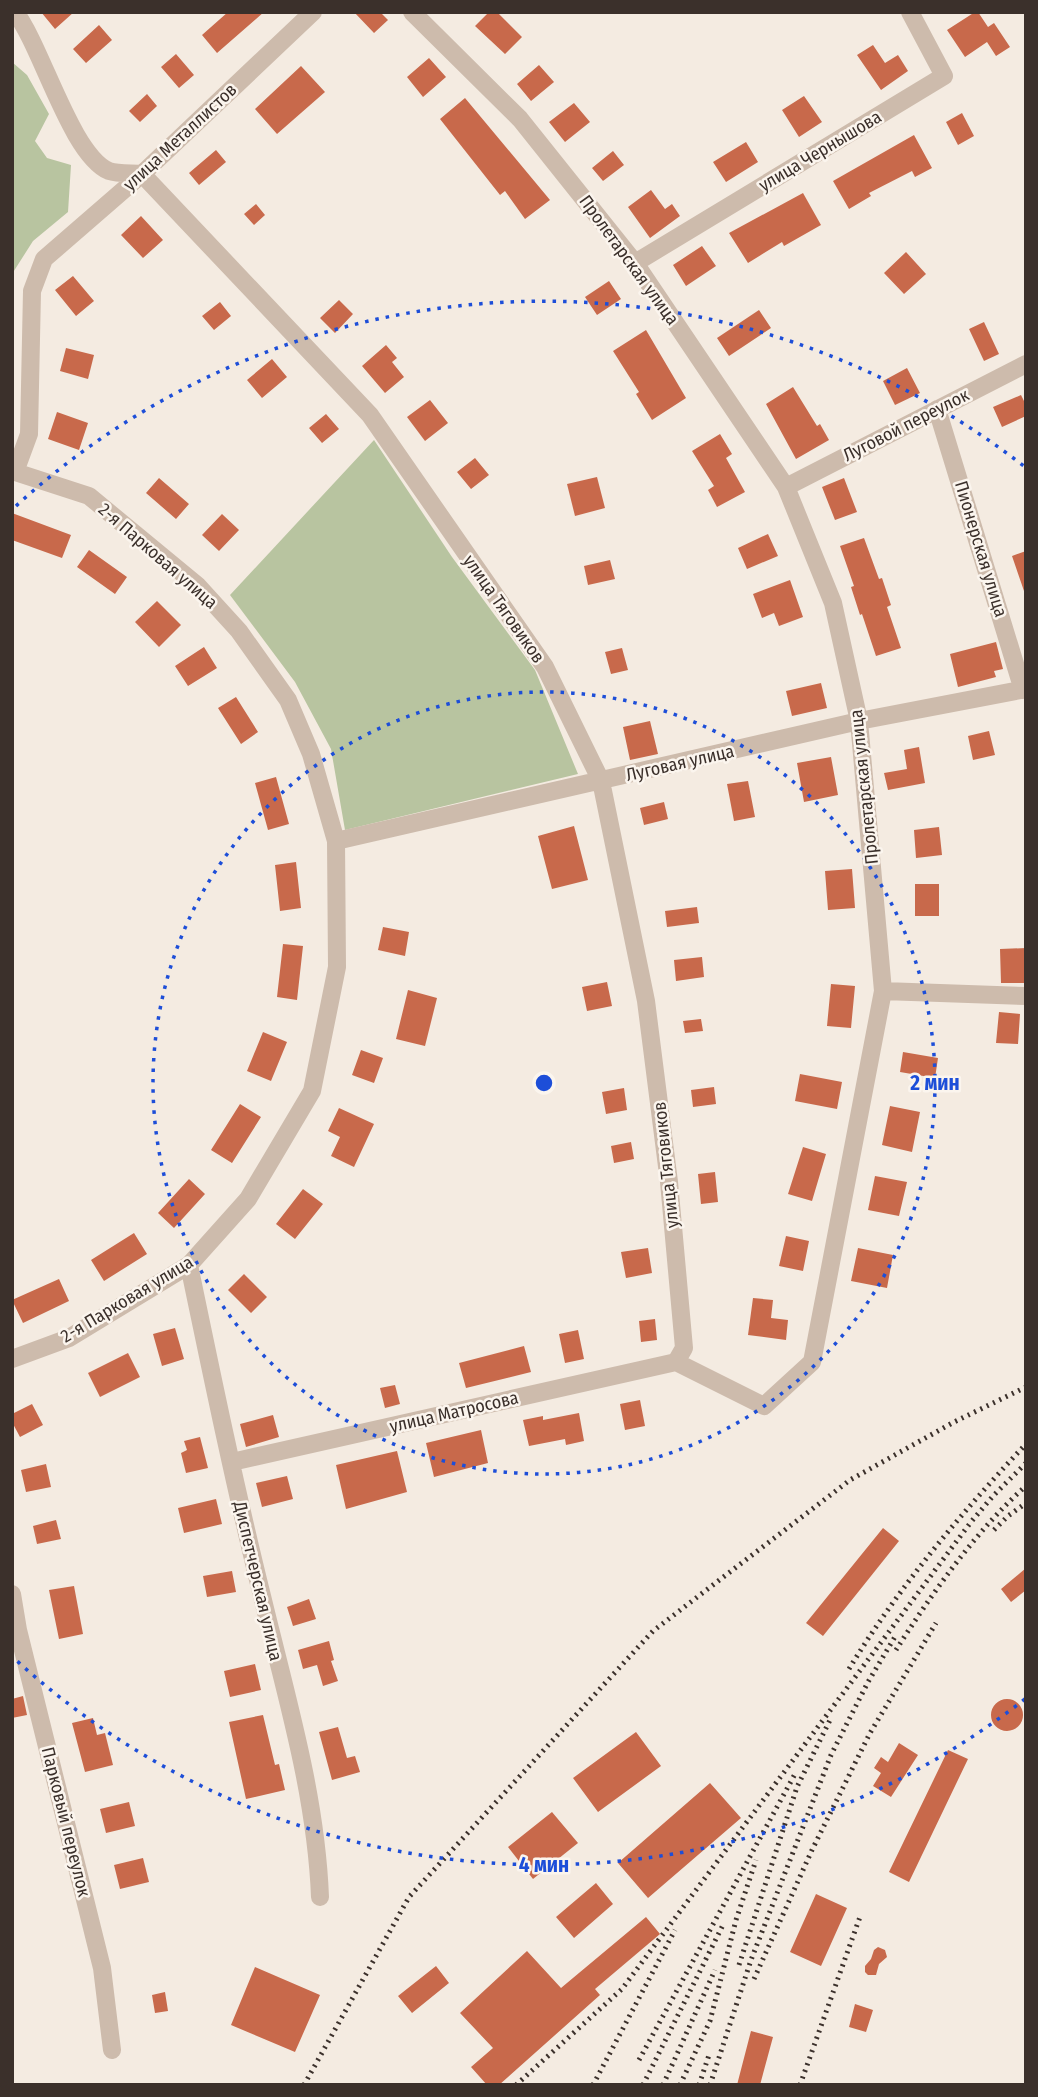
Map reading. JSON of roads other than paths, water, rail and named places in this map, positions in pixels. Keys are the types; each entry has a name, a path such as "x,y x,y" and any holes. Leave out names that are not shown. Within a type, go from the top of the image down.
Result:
{"street":[{"path":"15,12 33,40 54,90 82,143 109,171 142,174"},
{"name":"улица Металлистов","path":"14,472 29,434 32,291 44,259 142,174 313,12"},
{"name":"Пролетарская улица","path":"412,12 520,119 635,263 786,487 833,603 859,721 883,991 812,1362 764,1406 676,1362"},
{"name":"улица Чернышова","path":"635,263 944,76 910,12"},
{"name":"улица Тяговиков","path":"142,174 370,415 545,667 601,781 646,1001 666,1156 684,1348 676,1362"},
{"name":"Луговой переулок","path":"786,487 1026,364"},
{"name":"Пионерская улица","path":"937,409 1024,690"},
{"name":"2-я Парковая улица","path":"12,1359 69,1338 189,1265 248,1199 312,1091 337,967 336,841 311,754 288,700 239,631 198,586 89,496 14,472"},
{"name":"Луговая улица","path":"336,841 859,721 1024,690"},
{"path":"883,991 1026,996"},
{"name":"Диспетчерская улица","path":"189,1265 240,1507 308,1785 318,1852 320,1897"},
{"name":"улица Матросова","path":"232,1461 676,1362"},
{"name":"Парковый переулок","path":"12,1594 18,1630 102,1968 112,2050"}],"railway":[{"path":"304,2085 409,1897 653,1631 850,1480 954,1422 1026,1387"},
{"path":"849,1669 888,1609 932,1552 1026,1444"},
{"path":"516,2085 622,1989 971,1522 1026,1463"},
{"path":"896,1650 956,1564 990,1522 1026,1486"},
{"path":"994,1530 1026,1503"},
{"path":"754,1979 812,1850 870,1733 936,1623"},
{"path":"710,2085 751,1960 831,1755 868,1682 896,1635"},
{"path":"739,1965 797,1787 830,1720"},
{"path":"639,2060 795,1774"},
{"path":"680,2085 710,2021 736,1920 756,1860"},
{"path":"800,2085 861,1914"},
{"path":"643,2085 723,1925"},
{"path":"593,2085 675,1930"},
{"path":"663,2085 715,1970"},
{"path":"699,2085 709,2055"}]}
